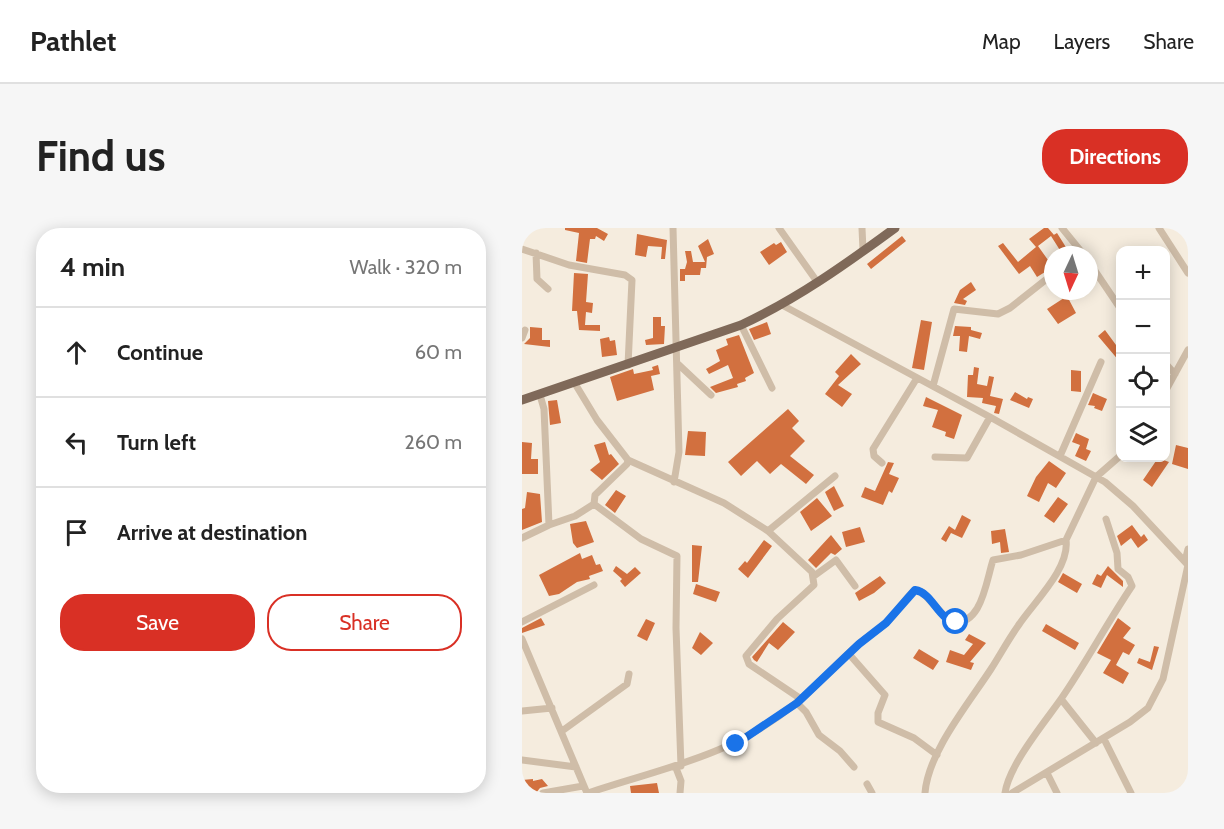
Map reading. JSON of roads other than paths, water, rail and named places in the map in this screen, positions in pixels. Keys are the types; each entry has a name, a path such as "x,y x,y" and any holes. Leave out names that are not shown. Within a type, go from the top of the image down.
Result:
{"main road":[{"path":"522,400 741,325 782,305 818,283 895,228"}],"street":[{"path":"673,228 679,459 674,482"},
{"path":"778,228 818,283"},
{"path":"862,228 863,250"},
{"path":"1062,228 1076,246"},
{"path":"1159,228 1188,273"},
{"path":"522,249 569,265 625,275 632,280 628,364"},
{"path":"536,253 537,279 548,289"},
{"path":"1098,275 1116,302"},
{"path":"933,386 954,309 989,315 998,314 1010,308 1044,281"},
{"path":"782,305 1096,477 1133,506 1187,563"},
{"path":"741,325 772,388"},
{"path":"522,338 525,330"},
{"path":"1170,383 1188,350"},
{"path":"1060,456 1101,362"},
{"path":"678,364 711,395"},
{"path":"1170,368 1175,374"},
{"path":"882,463 874,456 873,449 917,378"},
{"path":"574,382 597,420 628,460 724,503 768,531 814,576 814,585 777,619 746,656 749,664 799,701 819,735 840,751 854,767"},
{"path":"540,395 544,410 549,525"},
{"path":"935,457 967,458 990,417"},
{"path":"594,504 595,495 627,464 628,460"},
{"path":"925,793 926,781 937,754 1018,626 1057,573 1066,540 1096,477 1116,460"},
{"path":"768,531 835,476"},
{"path":"522,538 574,516 594,504"},
{"path":"594,504 641,539 677,556 676,628 680,793"},
{"path":"1005,793 1008,779 1030,742 1061,699 1132,586 1128,577 1118,569 1117,553 1106,519"},
{"path":"543,793 586,791 657,770 679,767 736,744 799,701 886,623 915,590 922,592 950,622 965,621 972,616 981,599 993,560 1021,555 1066,540"},
{"path":"1012,793 1104,739 1148,708 1163,679 1188,549"},
{"path":"814,576 836,560 855,586"},
{"path":"522,622 594,585"},
{"path":"522,639 586,791"},
{"path":"849,654 885,695 878,713 878,722 914,738 937,754"},
{"path":"562,731 627,684 629,674"},
{"path":"1061,699 1096,743"},
{"path":"522,711 552,708"},
{"path":"1104,739 1131,793"},
{"path":"522,760 576,767"},
{"path":"1047,773 1057,793"},
{"path":"867,784 872,793"}]}
